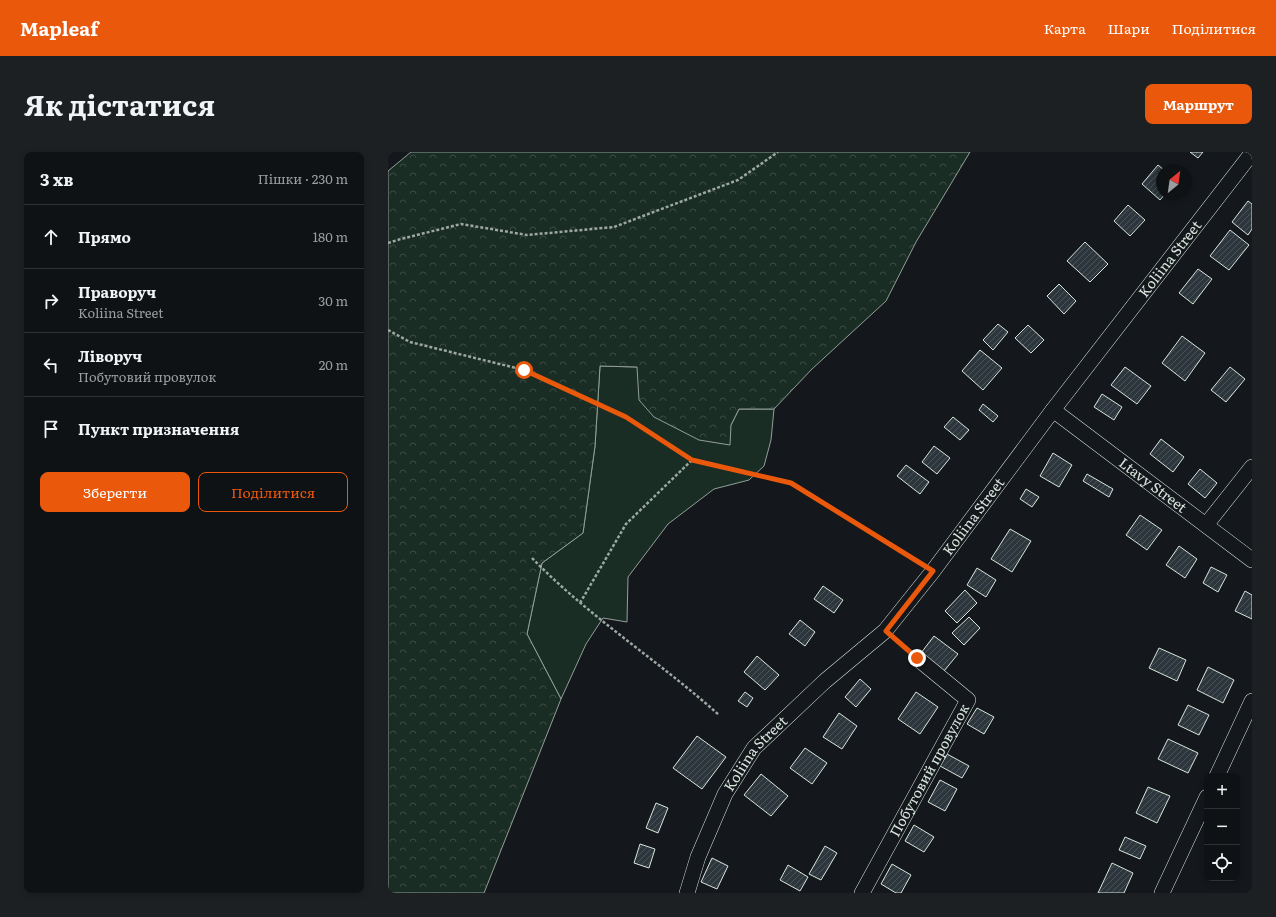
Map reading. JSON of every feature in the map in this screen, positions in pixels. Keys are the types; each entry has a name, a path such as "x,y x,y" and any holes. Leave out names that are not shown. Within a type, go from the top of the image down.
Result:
{"street":[{"name":"Koliina Street","path":"687,893 698,857 725,794 754,748 825,682 886,631 933,571 1053,410 1252,153"},
{"name":"Ltavy Street","path":"1053,410 1252,560"},
{"path":"1206,525 1252,467"},
{"name":"Побутовий провулок","path":"862,893 968,700 917,658"},
{"path":"1218,773 1252,702"},
{"path":"1162,893 1204,803"}],"path":[{"path":"388,243 461,224 527,235 614,227 738,180 778,152"},
{"path":"388,330 410,342 524,370 626,417 692,460 791,483 933,571"},
{"path":"580,603 626,524 692,460"},
{"path":"532,558 553,580 612,630 697,695 719,715"},
{"path":"886,631 917,658"}],"green space":[{"path":"411,152 970,152 916,242 886,301 812,369 774,409 739,409 731,425 730,445 699,440 654,417 639,400 637,367 600,366 595,446 583,533 542,563 527,634 561,699 484,893 388,893 388,171"},
{"path":"600,366 637,367 731,425 739,409 774,409 771,440 764,466 749,480 714,489 668,524 628,577 627,622 603,618 586,644 561,699 527,634 542,563 583,533 595,446"}],"building":[{"path":"1190,152 1203,152 1198,158"},
{"path":"1156,167 1156,196 1142,184"},
{"path":"1248,201 1252,204 1252,229 1248,235 1232,222"},
{"path":"1128,205 1145,220 1130,236 1114,221"},
{"path":"1230,230 1249,245 1229,270 1210,256"},
{"path":"1085,242 1108,264 1090,282 1067,261"},
{"path":"1198,269 1212,279 1193,304 1179,293"},
{"path":"1059,284 1076,301 1064,314 1047,296"},
{"path":"998,324 1008,332 993,350 983,340"},
{"path":"1028,325 1044,340 1031,353 1015,338"},
{"path":"1182,336 1205,353 1185,381 1162,363"},
{"path":"980,350 1002,368 983,390 962,371"},
{"path":"1125,367 1151,386 1137,404 1111,385"},
{"path":"1230,367 1245,379 1226,402 1211,390"},
{"path":"1102,394 1122,407 1114,420 1094,407"},
{"path":"983,404 998,416 993,422 979,410"},
{"path":"953,417 969,430 960,440 944,427"},
{"path":"1161,439 1184,457 1173,472 1150,454"},
{"path":"934,446 950,458 937,474 922,462"},
{"path":"1053,453 1072,465 1059,487 1040,476"},
{"path":"906,465 929,482 920,494 897,476"},
{"path":"1200,469 1217,483 1205,498 1188,484"},
{"path":"1087,474 1113,489 1109,497 1083,481"},
{"path":"1026,489 1039,497 1032,507 1020,499"},
{"path":"1140,515 1162,530 1147,550 1126,535"},
{"path":"1010,529 1031,541 1012,572 991,559"},
{"path":"1179,546 1197,559 1185,578 1166,565"},
{"path":"1211,567 1227,575 1218,592 1203,583"},
{"path":"977,568 996,580 986,597 967,585"},
{"path":"823,586 843,600 834,613 814,599"},
{"path":"965,590 977,603 957,623 945,611"},
{"path":"1245,591 1252,595 1252,619 1235,611"},
{"path":"969,617 980,628 964,645 952,633"},
{"path":"800,620 815,632 805,646 789,634"},
{"path":"934,636 958,654 944,671 921,653"},
{"path":"1159,648 1186,660 1177,681 1149,668"},
{"path":"757,656 779,675 765,690 744,672"},
{"path":"1208,667 1234,680 1223,703 1197,690"},
{"path":"860,679 871,689 856,707 845,697"},
{"path":"745,692 753,698 747,707 738,701"},
{"path":"916,692 938,707 920,734 898,719"},
{"path":"1188,705 1209,715 1199,735 1178,725"},
{"path":"977,708 994,717 984,734 967,724"},
{"path":"839,713 857,726 842,749 823,737"},
{"path":"697,736 726,757 702,789 673,768"},
{"path":"1168,739 1198,753 1188,773 1158,759"},
{"path":"805,748 827,763 812,784 790,768"},
{"path":"947,754 969,766 962,778 940,766"},
{"path":"761,774 788,796 771,816 744,795"},
{"path":"940,780 957,789 945,811 928,802"},
{"path":"1148,787 1170,796 1157,823 1136,813"},
{"path":"656,803 668,808 658,833 646,828"},
{"path":"914,825 934,837 924,852 905,841"},
{"path":"1125,837 1146,846 1140,859 1119,850"},
{"path":"640,844 655,849 649,868 634,863"},
{"path":"825,846 837,853 821,880 809,874"},
{"path":"712,858 728,866 717,889 701,882"},
{"path":"1112,863 1133,873 1124,893 1098,893"},
{"path":"892,864 911,875 901,893 896,893 881,884"},
{"path":"788,865 808,877 800,891 780,880"}],"route":[{"path":"524,370 626,417 692,460 791,483 933,571 886,631 917,658"}]}
